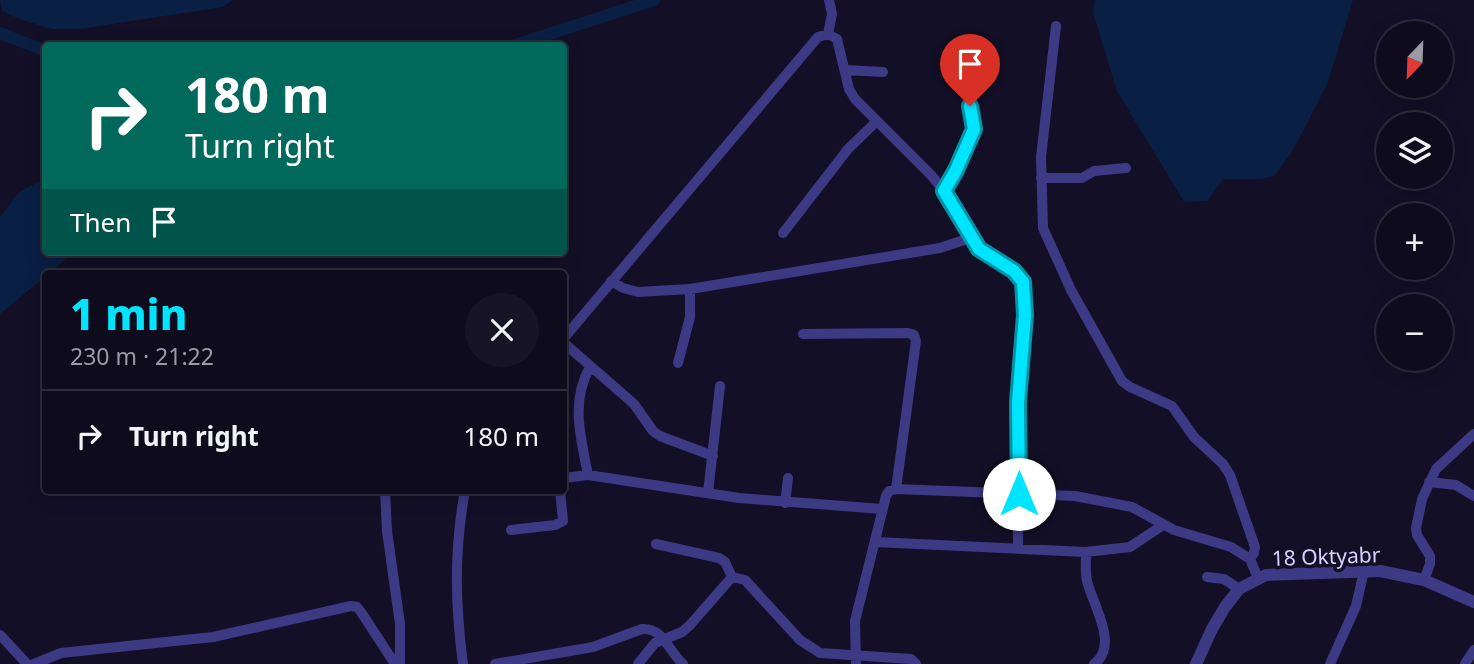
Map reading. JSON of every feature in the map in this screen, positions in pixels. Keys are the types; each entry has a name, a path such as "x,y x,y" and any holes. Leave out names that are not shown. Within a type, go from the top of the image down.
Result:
{"street":[{"path":"828,34 832,14 829,0"},
{"path":"1056,26 1041,157 1043,228 1071,290 1122,381 1172,406 1187,428 1230,475 1255,547 1250,559"},
{"path":"828,34 837,40 849,89 855,99 944,191 984,253 1014,271 1023,282 1025,315 1018,402 1018,548"},
{"path":"567,334 818,37 828,34"},
{"path":"845,70 883,72"},
{"path":"944,191 974,129 970,106 970,71"},
{"path":"783,233 848,149 877,121"},
{"path":"1041,178 1082,178 1094,171 1126,168"},
{"path":"611,281 638,292 690,289 940,248 972,237"},
{"path":"678,363 691,317 690,289"},
{"path":"803,334 914,335 916,341 896,489"},
{"path":"567,346 634,404 653,431 713,456"},
{"path":"588,475 578,411 580,389 590,367"},
{"path":"708,493 720,386"},
{"path":"1424,580 1430,556 1417,535 1416,528 1422,499 1429,482 1446,457 1474,434"},
{"path":"567,478 588,475 785,503 882,509"},
{"path":"785,503 788,478"},
{"path":"1429,482 1456,485 1474,496"},
{"path":"855,659 855,621 882,509 886,496 896,489 1075,496 1102,500 1143,511 1163,525 1231,547 1250,559 1258,578 1239,589 1212,629 1196,664"},
{"path":"385,494 387,531 400,624 398,664"},
{"path":"463,664 455,577 458,527 464,494"},
{"path":"511,530 555,526 563,521 560,494"},
{"path":"876,542 1086,552 1130,547 1163,525"},
{"path":"656,544 719,558 725,562 733,578"},
{"path":"1086,552 1087,581 1103,625 1105,649 1100,660 1094,664"},
{"path":"1330,664 1356,606 1364,571"},
{"name":"18 Oktyabr","path":"1258,578 1280,574 1364,571 1400,574 1424,580 1474,602"},
{"path":"1206,577 1224,579 1239,589"},
{"path":"733,578 745,580 800,640 820,653 855,659 911,659 916,664"},
{"path":"638,664 655,643 681,632 690,625 733,578"},
{"path":"34,664 48,656 61,653 213,637 351,606 358,607 398,664"},
{"path":"495,664 593,647 642,629 657,631 669,651 683,664"},
{"path":"0,635 27,664"},
{"path":"1465,664 1474,650"}],"water":[{"path":"0,0 233,0 223,7 80,29 52,29 2,11"},
{"path":"1095,0 1353,0 1327,85 1292,152 1274,176 1261,179 1223,179 1207,201 1184,202 1117,91 1093,12"},
{"path":"42,180 42,256 69,256 53,270 42,270 42,279 0,314 0,217 18,193"}],"waterway":[{"path":"524,42 654,0"},
{"path":"0,33 42,49"}],"route":[{"path":"970,106 974,129 972,137 944,191 979,249 1014,271 1023,282 1025,315 1018,402 1019,494"}]}
